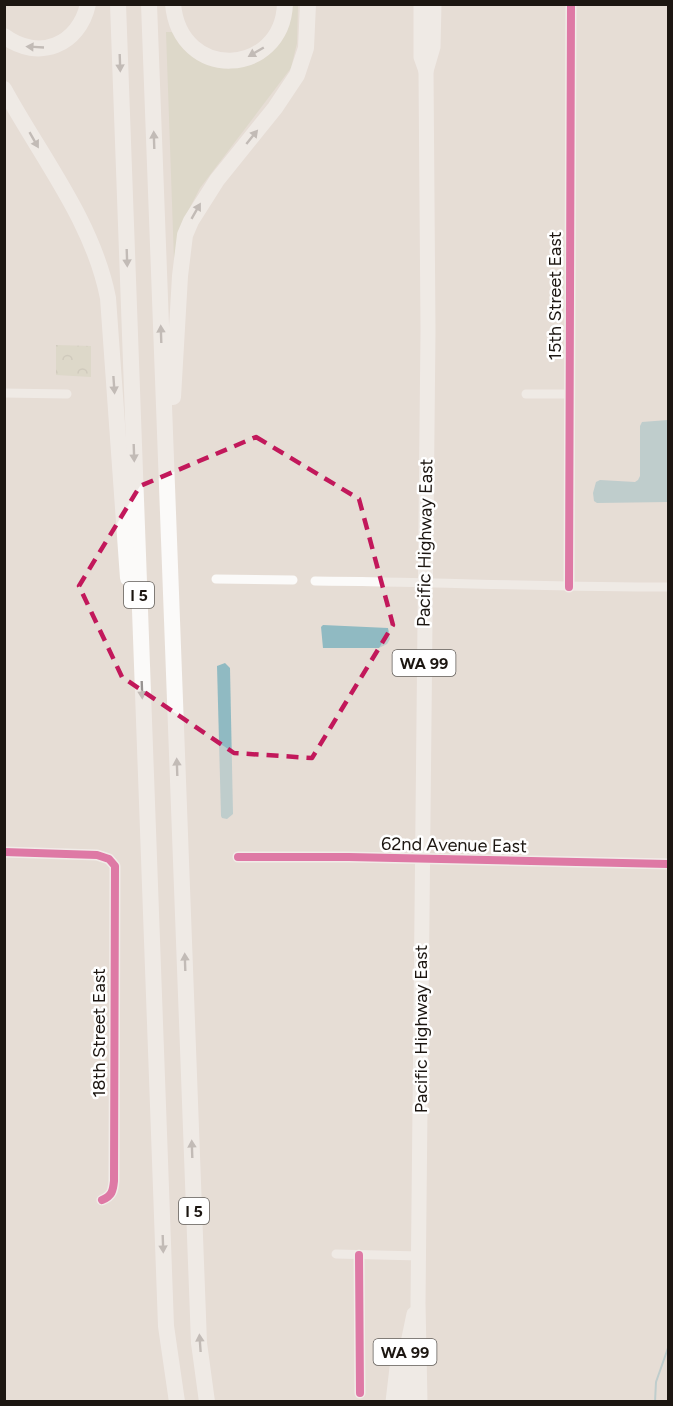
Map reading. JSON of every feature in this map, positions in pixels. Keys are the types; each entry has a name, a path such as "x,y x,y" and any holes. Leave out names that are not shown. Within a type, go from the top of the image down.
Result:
{"highway":[{"path":"4,36 27,48 48,48 74,33 83,19 88,4"},
{"name":"I 5","path":"118,4 166,1326 177,1401"},
{"name":"I 5","path":"149,4 199,1343 207,1401"},
{"path":"173,4 178,29 189,44 209,58 225,61 243,59 267,45 274,38 281,24 285,4"},
{"path":"169,561 173,382 185,235 215,183 275,108 297,75 306,48 308,4"},
{"path":"4,89 81,221 105,281 129,594 141,659"}],"main road":[{"name":"Pacific Highway East","path":"421,4 421,57 426,71"},
{"name":"Pacific Highway East","path":"420,1401 418,1303 428,331 426,71 433,47 434,4"},
{"name":"Pacific Highway East","path":"407,1401 404,1367 407,1343 418,1303"},
{"path":"393,1401 397,1366 407,1343"}],"street":[{"name":"15th Street East","path":"569,587 571,4"},
{"path":"4,393 67,394"},
{"path":"526,394 569,394"},
{"path":"216,579 293,580"},
{"path":"315,580 569,587 669,587"},
{"name":"18th Street East","path":"4,852 102,856 111,860 115,871 114,1181 113,1191 109,1197 102,1200"},
{"name":"62nd Avenue East","path":"238,857 669,864"},
{"path":"336,1254 420,1256"},
{"path":"359,1255 360,1393"}],"highlighted area":[{"path":"256,437 359,499 393,625 312,758 234,753 122,677 79,586 140,486"}],"green space":[{"path":"292,5 298,5 297,43 291,68 200,188 185,217 174,260 166,32 172,32 221,67 286,33"},
{"path":"56,345 91,346 91,377 56,375"}],"water":[{"path":"668,420 668,502 597,503 594,501 593,493 596,482 600,480 635,482 638,480 642,422"},
{"path":"323,625 388,628 390,639 387,644 379,648 323,648 321,627"},
{"path":"225,663 230,668 233,814 227,819 221,816 217,666"}],"waterway":[{"path":"655,1402 656,1382 668,1348"}],"cycle path":[{"path":"569,587 571,4"},
{"path":"4,852 97,855 109,859 115,866 114,1181 111,1193 102,1200"},
{"path":"238,857 349,857 668,864"},
{"path":"359,1255 360,1393"}]}
